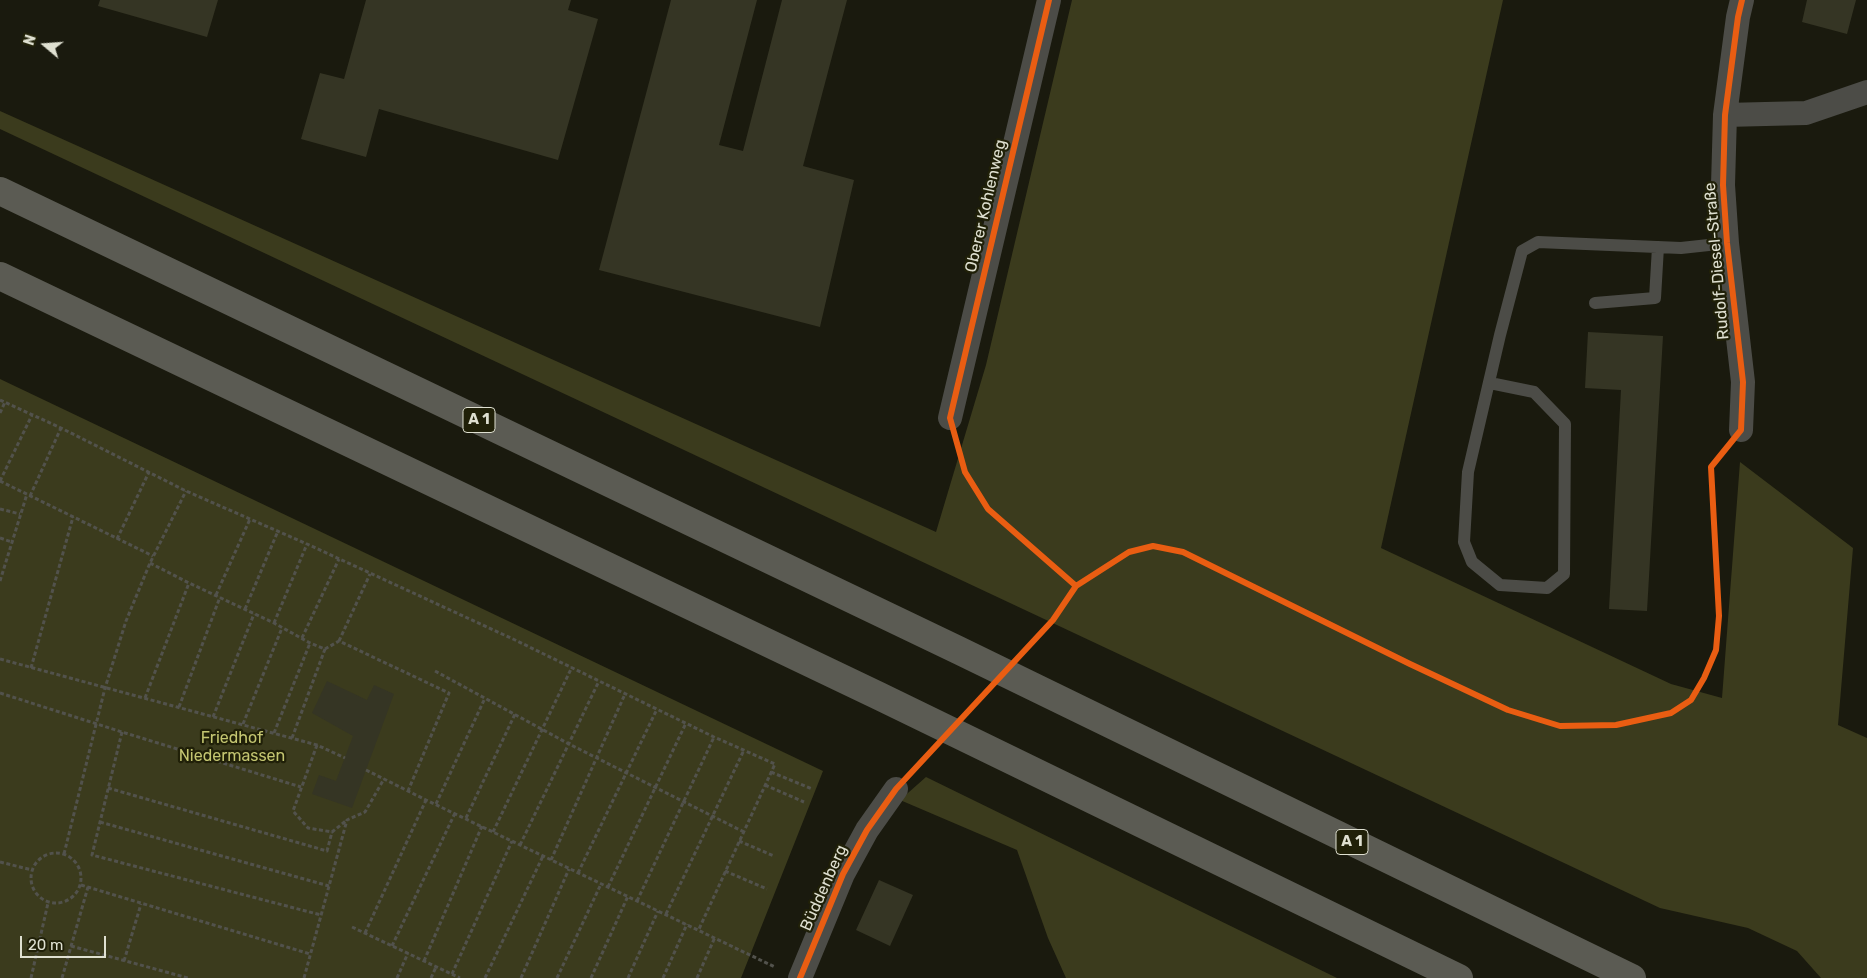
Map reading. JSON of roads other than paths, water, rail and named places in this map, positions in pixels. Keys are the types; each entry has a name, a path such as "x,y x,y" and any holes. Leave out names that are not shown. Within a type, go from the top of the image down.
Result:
{"highway":[{"name":"A 1","path":"0,190 958,650 1632,978"},
{"path":"0,276 879,696 1459,978"}],"street":[{"name":"Oberer Kohlenweg","path":"950,418 1049,0"},
{"name":"Rudolf-Diesel-Straße","path":"1741,430 1743,382 1726,242 1723,184 1725,115 1742,0"},
{"path":"1725,115 1806,113 1867,92"},
{"name":"Büddenberg","path":"791,974 867,830 896,788"}],"lane":[{"path":"1490,383 1534,392 1565,424 1564,574 1547,588 1500,585 1472,562 1464,542 1468,472 1522,251 1538,242 1681,248 1726,242"},
{"path":"1595,303 1655,298 1658,247"}],"park label":[{"name":"Friedhof Niedermassen","path":"232,747"}]}
